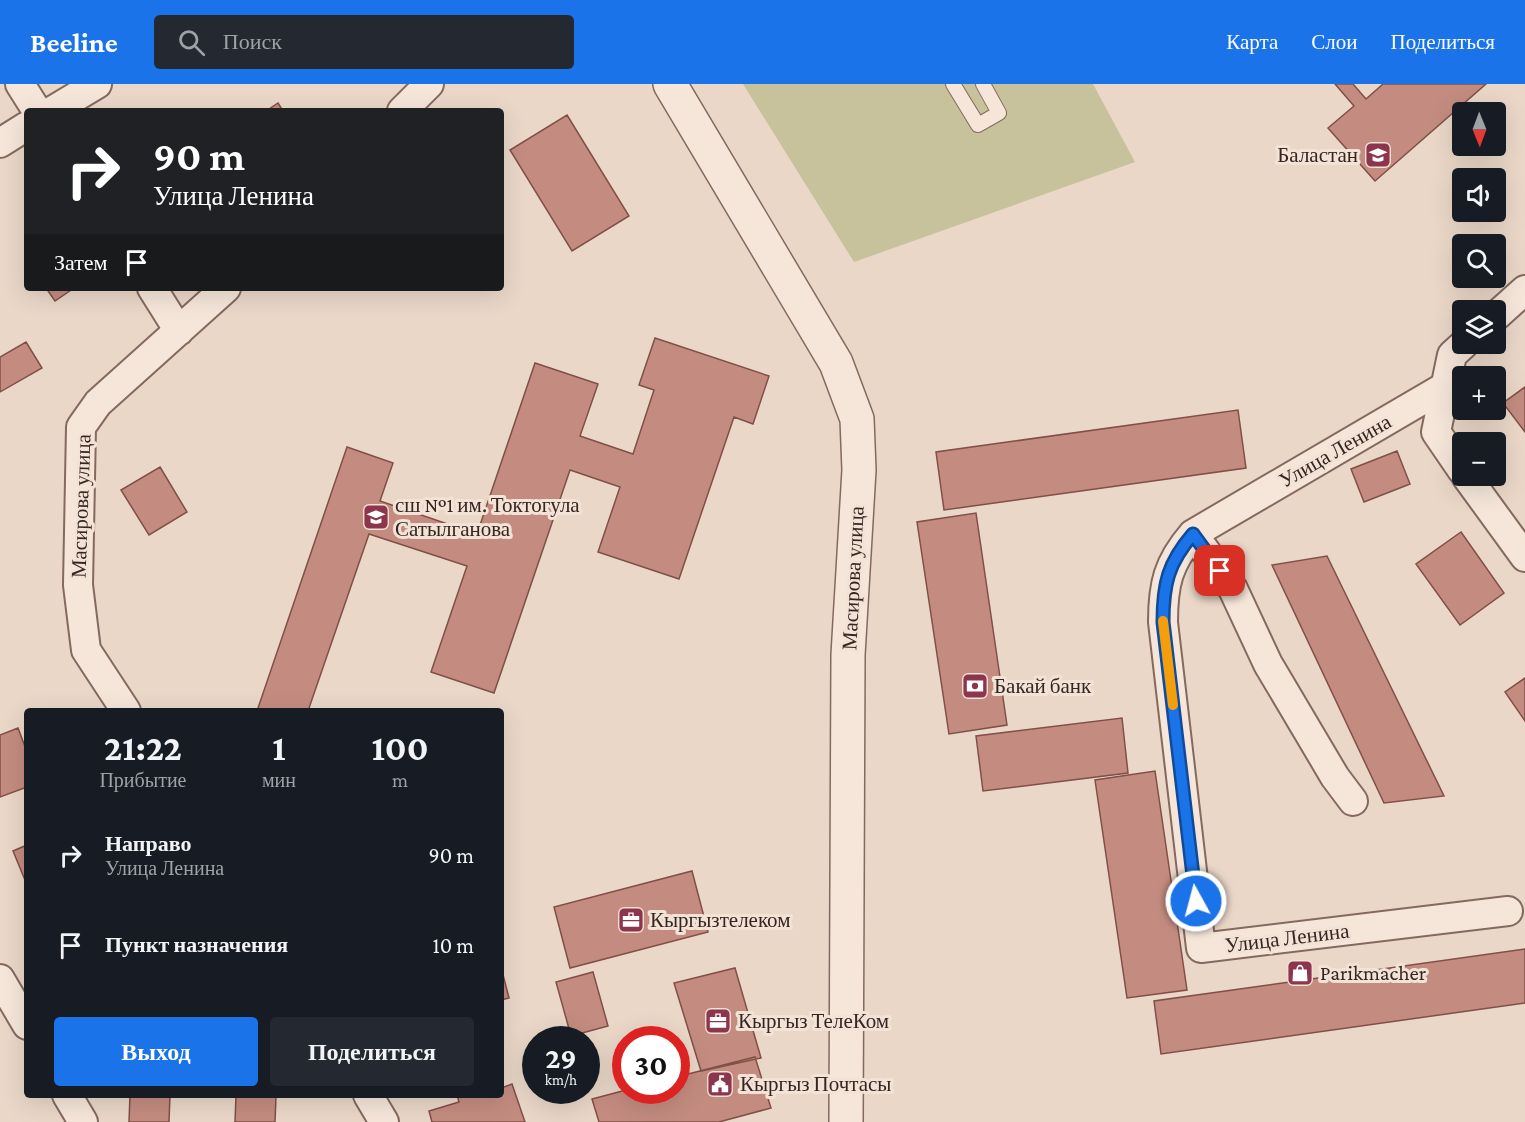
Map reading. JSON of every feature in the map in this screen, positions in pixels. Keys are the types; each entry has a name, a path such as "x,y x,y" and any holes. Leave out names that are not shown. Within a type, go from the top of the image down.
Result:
{"street":[{"path":"20,84 35,108"},
{"path":"57,108 97,84"},
{"path":"405,108 429,84"},
{"name":"Масирова улица","path":"670,84 836,363 856,419 859,470 848,655 846,1122"},
{"path":"0,143 24,128"},
{"path":"1506,307 1525,290"},
{"path":"154,291 179,331"},
{"name":"Масирова улица","path":"124,708 86,650 78,585 81,427 98,403 223,291"},
{"path":"1452,455 1436,432 1453,354"},
{"name":"Улица Ленина","path":"1446,386 1193,534 1178,552 1167,574 1163,622 1201,948 1508,911"},
{"path":"1474,486 1522,546"},
{"path":"1193,534 1233,589 1268,664 1335,777 1353,801"},
{"path":"0,979 24,1021"},
{"path":"69,1098 83,1122"},
{"path":"370,1098 384,1122"}],"lane":[{"path":"952,84 978,125 999,113 982,84"}],"shaded area":[{"path":"743,84 1093,84 1135,162 854,262"}],"building":[{"name":"Баластан","path":"1335,84 1353,84 1366,99 1383,84 1486,84 1465,102 1452,102 1452,114 1375,181 1328,128 1354,106"},
{"path":"278,103 281,108 270,108"},
{"path":"567,115 629,216 572,251 510,150"},
{"path":"48,291 70,291 55,301"},
{"name":"сш №1 им. Токтогула Сатылганова","path":"655,338 769,376 753,424 734,417 679,579 598,552 620,487 570,470 494,693 431,672 467,566 369,534 309,708 258,708 347,447 393,463 380,501 477,534 535,363 598,384 580,436 633,454 654,390 639,385"},
{"path":"26,342 42,368 0,392 0,357"},
{"path":"1525,387 1525,432 1506,407 1506,401"},
{"path":"1238,410 1246,468 944,510 936,452"},
{"path":"1397,451 1410,484 1364,502 1351,469"},
{"path":"160,467 187,512 149,535 121,490"},
{"path":"976,513 1007,725 949,734 917,522"},
{"path":"1461,532 1504,593 1460,625 1416,564"},
{"path":"1327,556 1444,796 1384,803 1272,565"},
{"path":"1525,678 1525,721 1505,692"},
{"path":"1122,718 1128,773 983,791 976,736"},
{"path":"18,728 24,744 24,788 0,797 0,735"},
{"path":"1155,771 1187,990 1127,998 1095,780"},
{"path":"24,846 24,878 13,851"},
{"name":"Кыргызтелеком","path":"692,871 708,932 570,968 554,907"},
{"path":"1525,949 1525,1003 1161,1054 1154,1001"},
{"name":"Кыргыз ТелеКом","path":"735,968 761,1058 701,1071 690,1035 690,1026 687,1026 674,983"},
{"path":"593,972 608,1026 600,1028 600,1026 568,1026 556,982"},
{"path":"504,979 509,998 504,999"},
{"name":"Кыргыз Почтасы","path":"755,1057 771,1108 719,1122 599,1122 594,1104 600,1104 600,1097 612,1094 612,1104 690,1104 690,1073"},
{"path":"512,1084 525,1122 432,1122 429,1111 459,1102 458,1098 504,1098 504,1087"},
{"path":"130,1098 170,1098 169,1122 129,1122"},
{"path":"236,1098 276,1098 275,1122 235,1122"}],"slow traffic":[{"path":"1163,621 1173,705"}],"place":[{"name":"Баластан","path":"1378,155"},
{"name":"сш №1 им. Токтогула Сатылганова","path":"376,517"},
{"name":"Бакай банк","path":"975,686"},
{"name":"Кыргызтелеком","path":"631,920"},
{"name":"Parikmacher","path":"1300,973"},
{"name":"Кыргыз ТелеКом","path":"718,1021"},
{"name":"Кыргыз Почтасы","path":"720,1084"}],"route":[{"path":"1196,901 1163,622 1163,598 1167,574 1178,552 1193,534 1220,571"}]}
